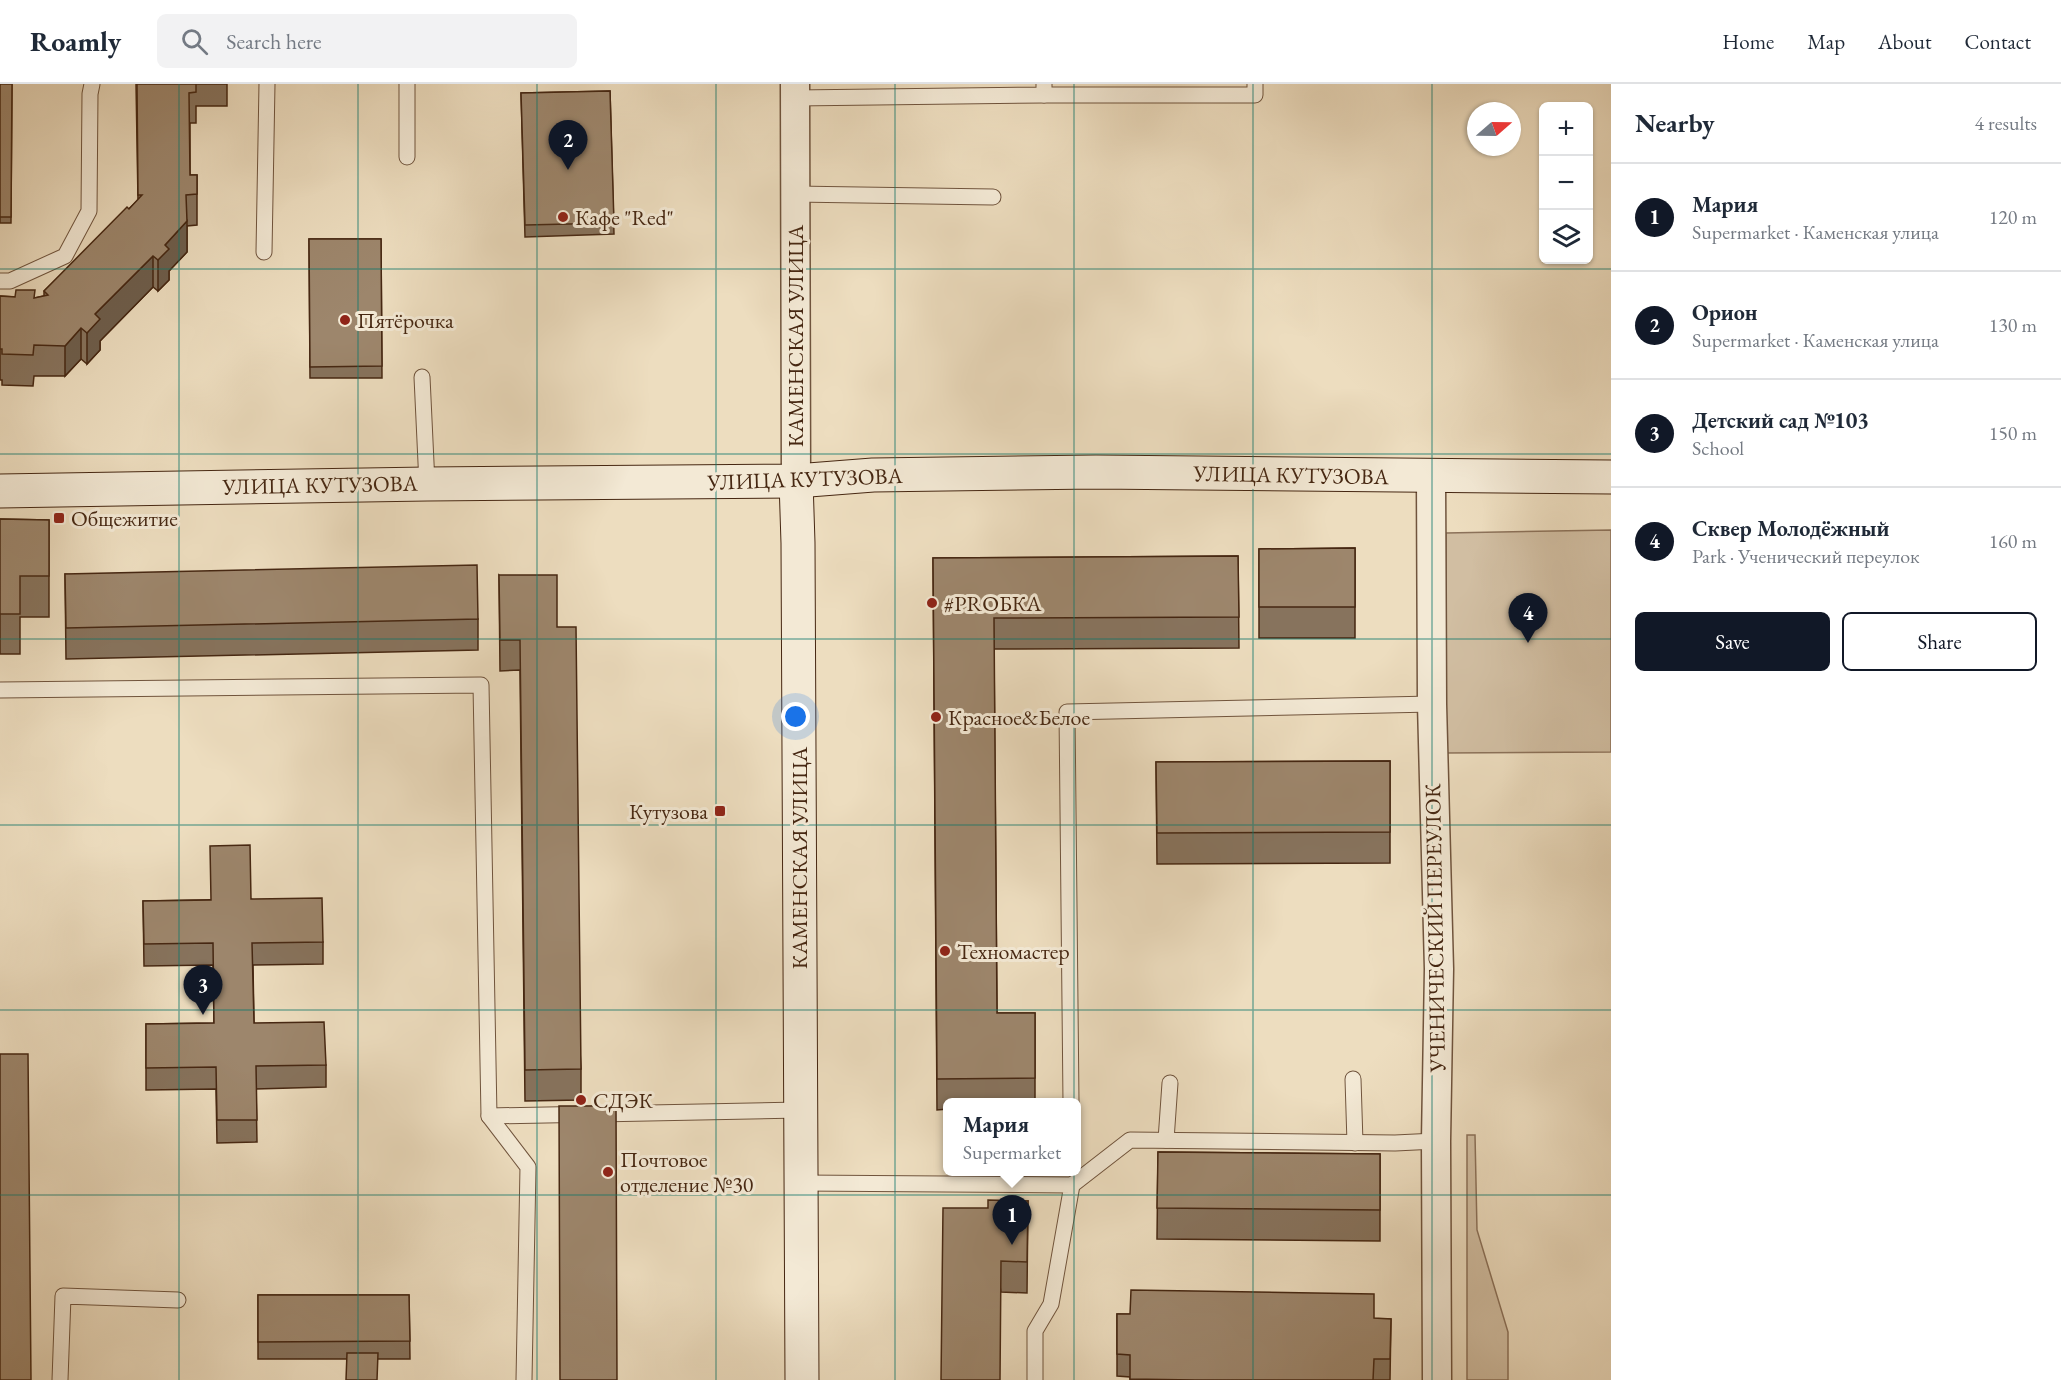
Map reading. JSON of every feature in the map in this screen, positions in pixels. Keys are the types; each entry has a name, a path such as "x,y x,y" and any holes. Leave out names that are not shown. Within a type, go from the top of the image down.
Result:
{"street":[{"name":"КАМЕНСКАЯ УЛИЦА","path":"795,91 802,1380"},
{"name":"УЛИЦА КУТУЗОВА","path":"0,491 427,484 796,482 873,475 1096,472 1611,477"},
{"name":"УЧЕНИЧЕСКИЙ ПЕРЕУЛОК","path":"1431,476 1432,704 1439,969 1436,1141 1437,1380"}],"lane":[{"path":"0,281 10,281 65,256 90,211 90,93 92,84"},
{"path":"264,252 267,84"},
{"path":"407,84 407,157"},
{"path":"795,91 1044,90 1255,95 1255,84"},
{"path":"794,194 993,197"},
{"path":"422,377 427,484"},
{"path":"0,690 480,685 489,1116 528,1167 525,1380"},
{"path":"1071,1098 1067,712 1432,704"},
{"path":"1353,1079 1355,1143"},
{"path":"1166,1140 1170,1083"},
{"path":"489,1116 800,1110"},
{"path":"1081,1172 1130,1140 1355,1143 1436,1141"},
{"path":"800,1183 1072,1178 1051,1304 1035,1331 1035,1380"},
{"path":"60,1380 63,1296 178,1300"}],"shaded area":[{"path":"1611,530 1611,752 1445,753 1446,533"},
{"path":"1467,1135 1475,1135 1477,1230 1508,1332 1508,1380 1467,1380"}],"building":[{"path":"0,84 12,84 11,217 0,217"},
{"path":"137,84 196,84 196,92 189,93 190,175 197,175 197,194 186,195 187,221 165,245 169,249 158,260 153,256 95,314 100,319 87,333 81,328 65,346 34,345 33,355 2,354 2,349 0,349 0,296 15,297 16,290 35,290 34,298 48,295 44,291 127,207 129,209 142,195 138,195"},
{"path":"610,91 614,223 525,225 521,93"},
{"name":"Пятёрочка","path":"309,239 381,239 382,366 310,367"},
{"path":"0,519 49,520 49,576 20,576 20,614 0,614"},
{"path":"1355,548 1355,607 1259,607 1259,549"},
{"path":"1238,556 1239,617 994,618 997,1013 1035,1013 1035,1078 937,1079 933,558"},
{"path":"477,565 478,619 66,628 65,574"},
{"path":"499,575 557,575 557,627 576,627 581,1069 525,1070 520,640 500,640"},
{"path":"1390,761 1390,832 1157,833 1156,762"},
{"path":"250,845 251,899 322,898 323,942 252,943 254,1023 324,1022 326,1065 256,1066 257,1120 217,1120 216,1067 146,1068 146,1024 214,1023 213,943 144,944 143,901 211,900 210,846"},
{"path":"0,1054 28,1054 31,1380 0,1380"},
{"path":"559,1106 616,1106 617,1380 560,1380"},
{"path":"1158,1152 1380,1154 1380,1210 1157,1208"},
{"path":"988,1200 1028,1201 1027,1262 1001,1261 1000,1380 941,1380 943,1208 988,1208"},
{"path":"1131,1290 1374,1294 1374,1318 1391,1319 1390,1359 1374,1359 1373,1380 1130,1379 1130,1355 1117,1354 1117,1314 1130,1314"},
{"path":"258,1295 409,1295 410,1341 258,1342"},
{"path":"347,1353 378,1353 377,1380 346,1380"}],"place":[{"name":"Орион","path":"568,170"},
{"name":"Кафе \"Red\"","path":"563,217"},
{"name":"Пятёрочка","path":"345,320"},
{"name":"Общежитие","path":"59,518"},
{"name":"#PROБКА","path":"932,603"},
{"name":"Сквер Молодёжный","path":"1528,643"},
{"name":"Красное&Белое","path":"936,717"},
{"name":"Кутузова","path":"720,811"},
{"name":"Техномастер","path":"945,951"},
{"name":"Детский сад №103","path":"203,1015"},
{"name":"СДЭК","path":"581,1100"},
{"name":"Почтовое отделение №30","path":"608,1172"},
{"name":"Мария","path":"1012,1245"}]}
